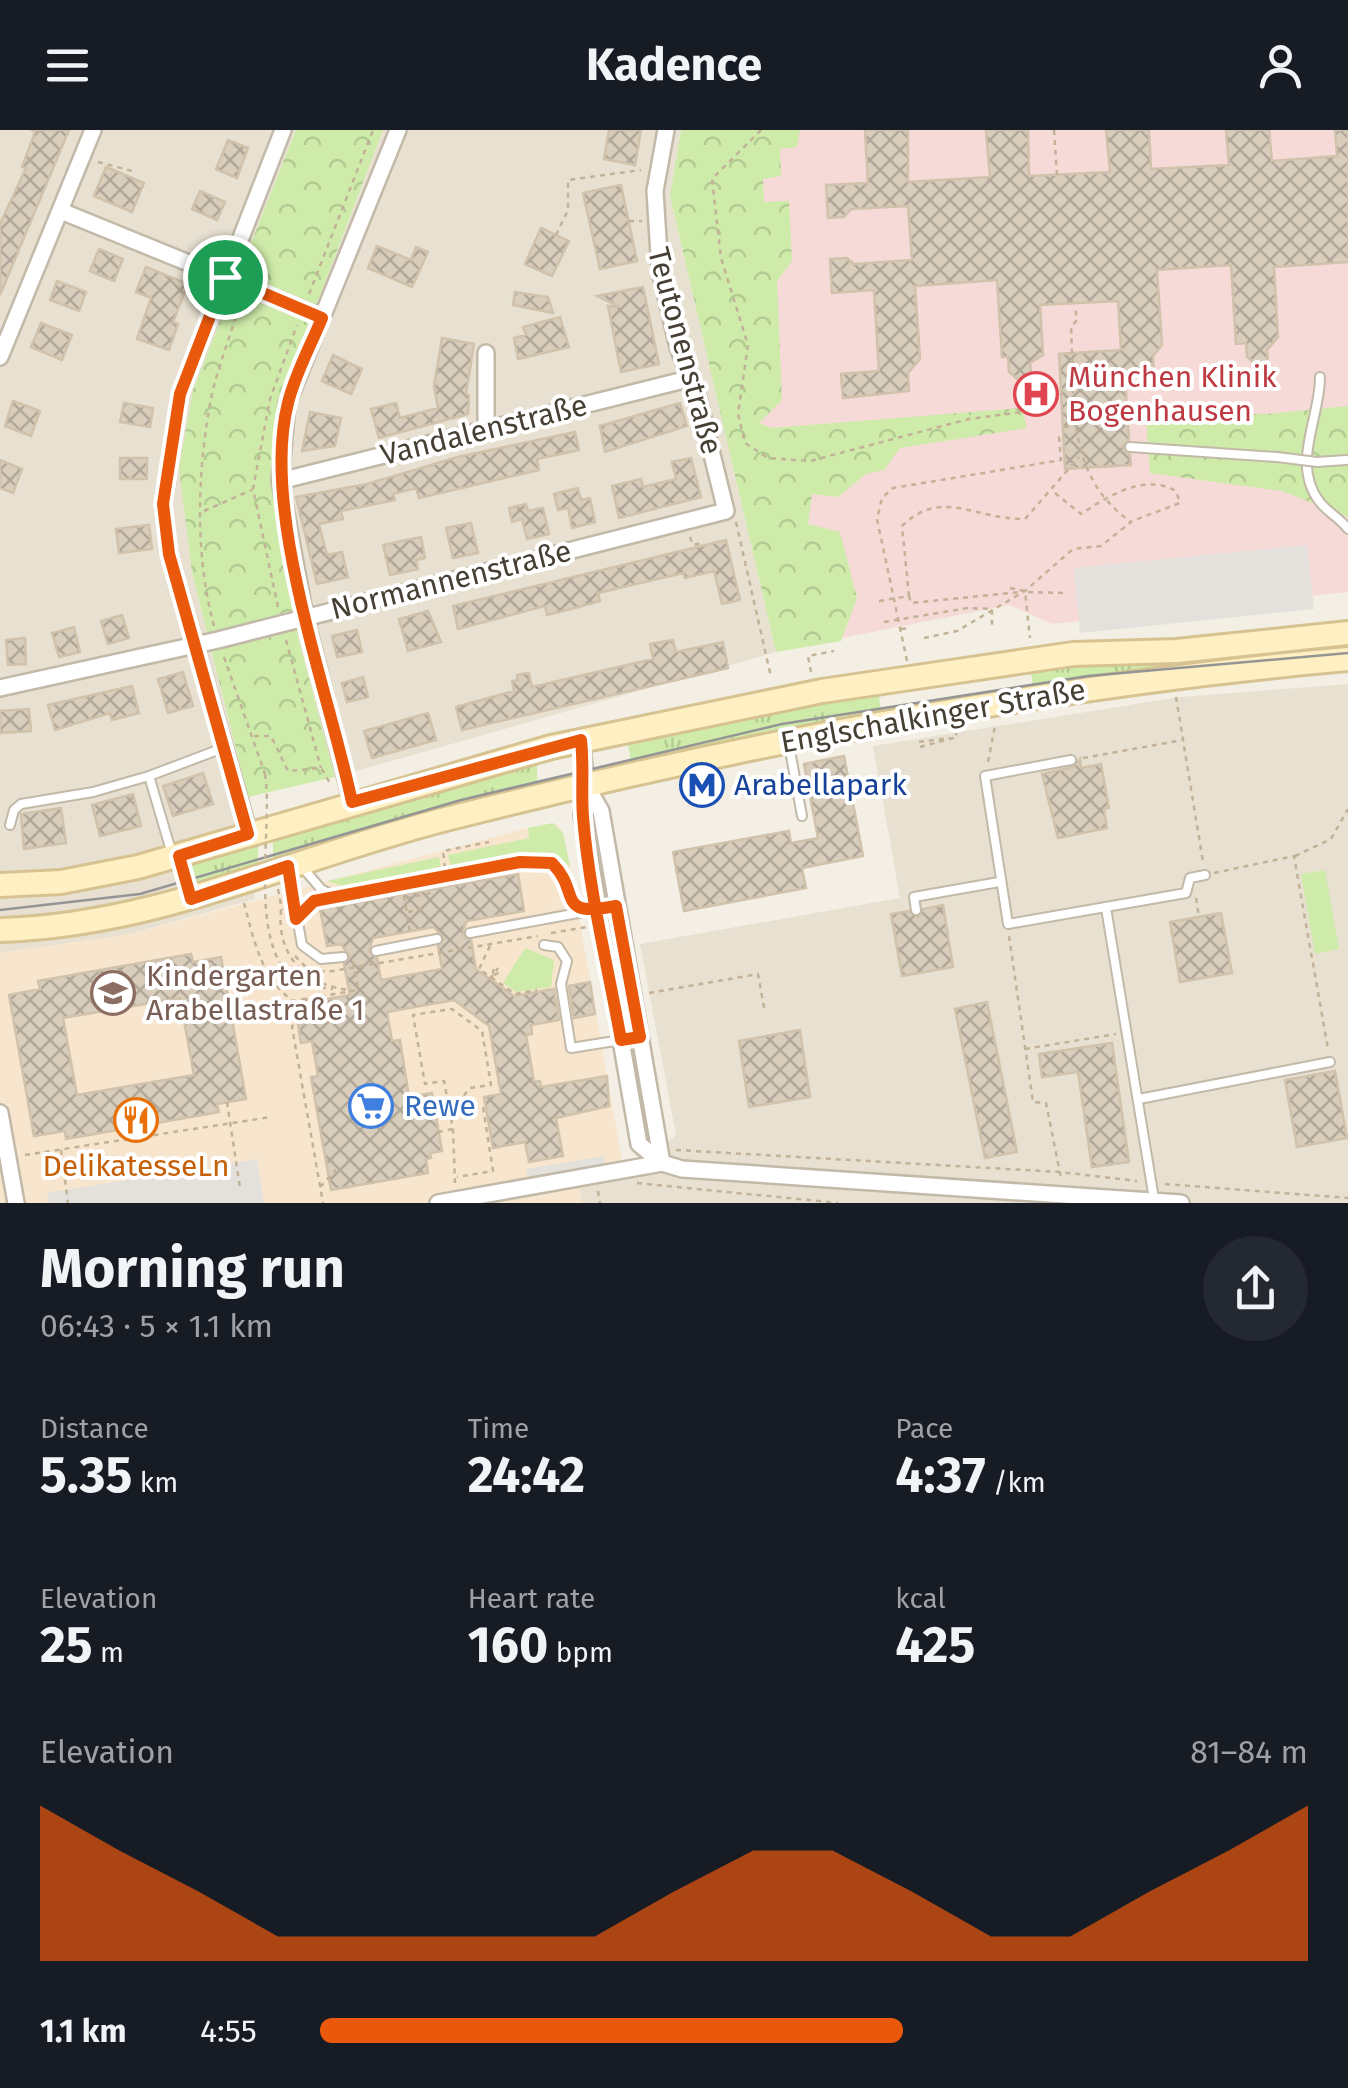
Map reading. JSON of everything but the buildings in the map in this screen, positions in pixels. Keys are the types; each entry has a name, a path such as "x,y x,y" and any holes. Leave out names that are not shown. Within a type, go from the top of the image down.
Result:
{"main road":[{"name":"Englschalkinger Straße","path":"0,884 60,882 173,858 344,797 581,740 822,691 1026,659 1177,650 1348,633"},
{"name":"Englschalkinger Straße","path":"0,930 106,920 191,899 353,844 586,784 788,740 1156,678 1348,659"}],"street":[{"path":"0,357 94,130"},
{"path":"248,834 169,554 163,504 180,394 283,130"},
{"path":"344,797 280,481 288,404 398,130"},
{"name":"Teutonenstraße","path":"666,130 655,233 688,379 698,398 726,511"},
{"path":"60,211 322,318"},
{"path":"486,353 486,430"},
{"name":"Vandalenstraße","path":"280,481 688,379"},
{"name":"Normannenstraße","path":"0,688 194,646 726,511"},
{"path":"581,740 586,784 582,814 592,911 621,1040 638,1144 662,1163"},
{"path":"586,784 601,810 662,1163"},
{"path":"0,1113 16,1203"},
{"path":"438,1203 662,1163 700,1170 1181,1203"}],"lane":[{"path":"1320,377 1320,403 1309,440 1306,477 1321,503 1348,529"},
{"path":"1130,447 1318,462 1346,460"},
{"path":"788,740 802,816"},
{"path":"10,824 14,810 21,804 93,792 223,748"},
{"path":"1071,760 986,776 1008,924 1186,893 1190,878 1205,875"},
{"path":"149,776 173,858"},
{"path":"296,919 314,901 520,862 552,863 562,873 567,897 592,911"},
{"path":"294,864 336,897"},
{"path":"294,864 296,919 302,945 309,954 321,959 343,957"},
{"path":"916,910 914,897 999,882"},
{"path":"550,918 567,897"},
{"path":"470,933 616,906"},
{"path":"1106,908 1154,1201"},
{"path":"376,951 437,939"},
{"path":"544,945 558,947 568,961 561,984 571,1048 640,1037"},
{"path":"1139,1099 1330,1062"}],"path":[{"path":"762,130 712,179 720,258 748,346 738,414 745,444 768,458 810,461 969,419 1038,410 1062,394"},
{"path":"1055,130 1057,175"},
{"path":"83,156 136,172"},
{"path":"556,235 568,210 568,180 659,171"},
{"path":"244,285 210,402 200,557 218,640 266,774 266,903 278,964 301,985 334,989"},
{"path":"1075,307 1076,320 1071,327 1079,456 1102,500 1130,522"},
{"path":"1032,382 1038,410"},
{"path":"1064,426 1077,425"},
{"path":"907,662 877,519 882,498 893,488 1061,460 1059,438 1064,436"},
{"path":"1066,593 1025,591 911,602 902,526 919,509 938,504 1001,519 1025,518 1053,492 1079,456"},
{"path":"924,638 957,631 1025,591 1073,549 1101,546 1130,522 1180,504 1176,491 1163,483 1142,484 1102,500 1081,514 1053,492"},
{"path":"202,512 253,489 281,622 322,768 344,797"},
{"path":"726,511 735,518 771,677"},
{"path":"1010,588 1025,591"},
{"path":"1025,591 1031,645"},
{"path":"879,600 909,596"},
{"path":"884,622 968,608 992,609"},
{"path":"992,609 992,625"},
{"path":"900,630 911,628"},
{"path":"810,672 808,656 834,651"},
{"path":"1175,690 1205,875 1294,856 1331,839 1348,809"},
{"path":"986,776 995,724"},
{"path":"952,738 946,742 920,744 957,737 956,727"},
{"path":"252,736 271,736 288,771 322,768"},
{"path":"1071,760 1184,740"},
{"path":"455,839 457,848"},
{"path":"447,876 443,851 489,842"},
{"path":"1294,856 1330,1062"},
{"path":"402,884 414,958"},
{"path":"243,899 256,950 276,989 292,1000 357,988 354,968"},
{"path":"407,913 424,910"},
{"path":"1008,924 1033,1102 1046,1103 1060,1172"},
{"path":"494,929 479,968 515,994 536,990"},
{"path":"491,977 498,968"},
{"path":"642,994 758,974 765,1014"},
{"path":"308,998 292,1027 323,1203"},
{"path":"451,1112 470,1088 490,1085 482,1031 452,1008 413,1015 425,1084 444,1081 453,1129 456,1200"},
{"path":"466,1020 470,1012"},
{"path":"1024,1050 1128,1032"},
{"path":"227,1102 240,1188"},
{"path":"451,1112 483,1107 493,1171 455,1178"},
{"path":"8,1157 270,1117"},
{"path":"438,1132 453,1129"},
{"path":"61,1149 68,1203"},
{"path":"675,1150 1060,1172 1348,1198"},
{"path":"320,1186 336,1170"}],"shaded area":[{"path":"0,130 296,130 193,390 192,572 248,797 255,899 130,934 0,953"},
{"path":"383,130 681,130 670,196 776,652 335,777 298,637 272,479 279,403"},
{"name":"München Klinik Bogenhausen","path":"721,130 1348,130 1348,592 1052,624 1009,605 782,650"},
{"path":"1307,545 1314,609 1080,633 1074,568"},
{"path":"1348,684 1348,1203 582,1203 578,1185 625,1178 676,1135 640,944 900,898 873,746 1180,697"},
{"path":"556,824 563,833 570,866 625,1178 579,1185 582,1203 0,1203 0,953 130,934 528,828"},
{"path":"604,1156 606,1165 528,1179 526,1169"},
{"path":"257,1159 264,1203 49,1203 47,1193"}],"green space":[{"path":"296,130 383,130 279,403 272,479 298,637 335,777 248,797 192,572 179,468 193,390"},
{"path":"681,130 800,130 797,147 780,149 781,176 763,179 764,202 789,201 792,261 777,281 782,400 759,423 772,428 1022,408 1027,428 900,448 884,470 866,474 838,497 812,494 808,524 840,532 857,598 841,641 776,652 670,196"},
{"path":"1348,406 1348,517 1282,491 1150,473 1146,419 1163,414 1268,414"},
{"path":"1348,639 1348,655 1034,693 1030,666"},
{"path":"878,691 881,711 632,766 627,740"},
{"path":"537,759 537,787 273,864 273,834"},
{"path":"553,823 563,833 570,866 548,852 451,868 448,855 529,838 528,828"},
{"path":"258,839 258,868 194,890 186,863"},
{"path":"439,857 441,870 346,887 327,881"},
{"path":"1325,870 1339,949 1315,954 1301,874"},
{"path":"525,948 554,960 551,987 516,992 503,983"}],"tram line":[{"path":"0,910 140,894 461,800 782,724 1088,676 1348,653"}],"place":[{"name":"München Klinik Bogenhausen","path":"1036,394"},
{"name":"Arabellapark","path":"702,785"},
{"name":"Kindergarten Arabellastraße 1","path":"113,993"},
{"name":"Rewe","path":"371,1106"},
{"name":"DelikatesseLn","path":"136,1120"}],"route":[{"path":"225,277 180,394 163,504 169,554 248,834 179,856 191,899 288,866 296,919 314,901 520,862 552,863 562,873 567,897 574,905 586,912 598,910 616,906 640,1037 621,1040 598,910 582,814 586,784 581,740 352,802 306,617 280,481 288,404 322,318 225,277"}]}
